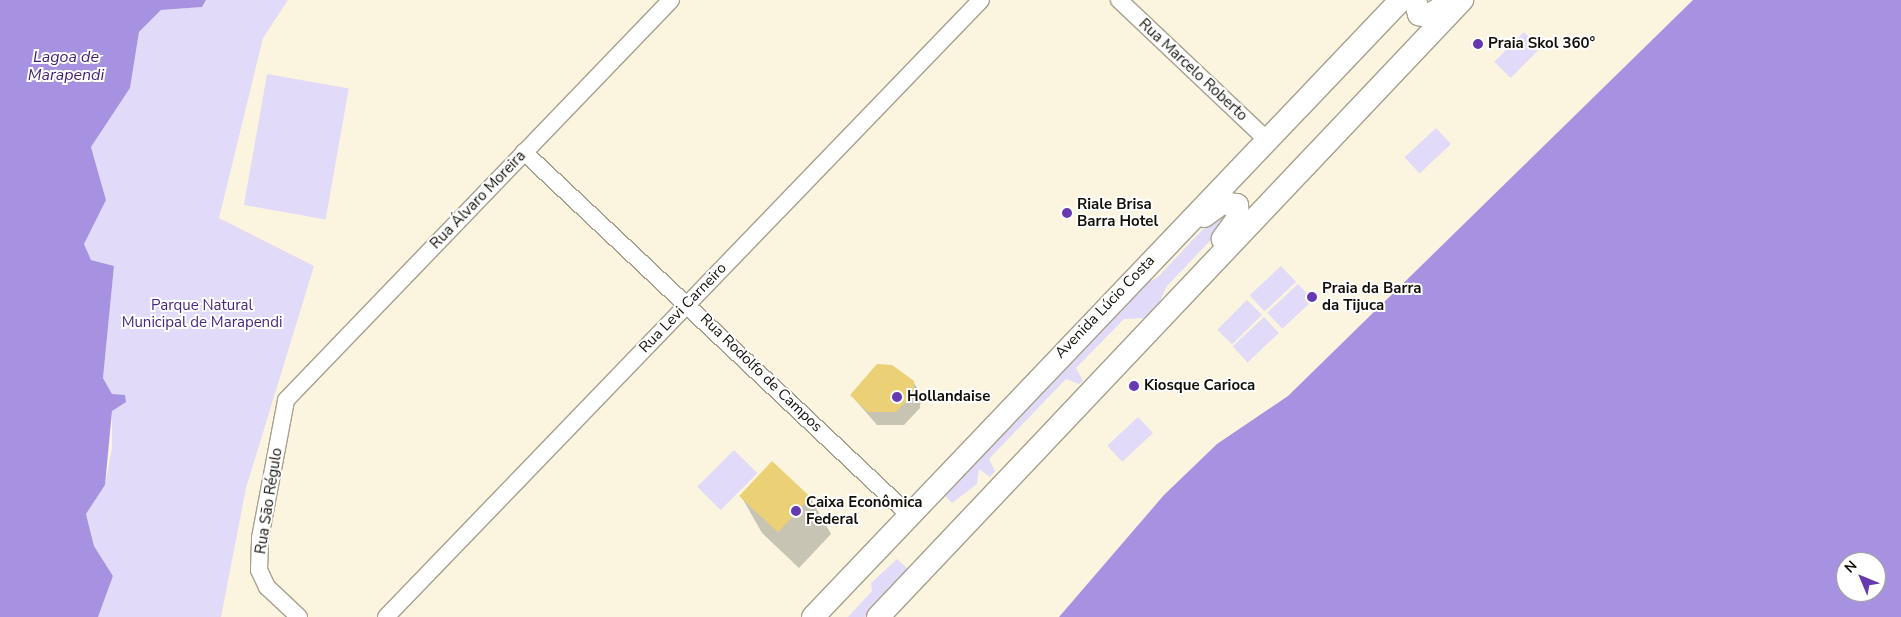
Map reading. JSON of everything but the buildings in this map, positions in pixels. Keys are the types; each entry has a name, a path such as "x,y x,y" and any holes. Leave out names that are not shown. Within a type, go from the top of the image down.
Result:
{"main road":[{"name":"Avenida Lúcio Costa","path":"813,617 908,514 1164,245 1268,141 1401,0"},
{"path":"1415,0 1419,14 1427,16 1454,0"},
{"path":"878,617 1462,0"},
{"path":"1164,245 1222,203 1237,205 1238,218 1188,289"}],"street":[{"name":"Rua Álvaro Moreira","path":"286,400 671,0"},
{"name":"Rua Levi Carneiro","path":"386,617 981,0"},
{"name":"Rua Marcelo Roberto","path":"1119,0 1268,141"},
{"name":"Rua Rodolfo de Campos","path":"524,152 689,303 908,514"},
{"name":"Rua São Régulo","path":"286,400 260,538 259,570 267,587 298,617"}],"green space":[{"name":"Parque Natural Municipal de Marapendi","path":"206,0 288,0 263,38 219,218 314,266 246,488 221,617 98,617 113,576 94,546 86,514 105,485 112,448 112,394 103,378 114,266 91,260 84,244 106,200 91,147 130,88 139,32 161,10 202,7"},
{"path":"1524,32 1540,48 1511,78 1494,62"},
{"path":"267,74 349,88 326,219 244,205"},
{"path":"1436,128 1451,144 1420,173 1405,157"},
{"path":"1218,213 1228,215 1227,223 1167,286 1156,309 1147,318 1124,319 1076,368 1083,381 1079,384 1066,379 989,459 995,471 990,477 979,469 977,484 952,503 941,492 1136,289 1158,277"},
{"path":"1281,266 1296,282 1265,311 1250,295"},
{"path":"1298,284 1313,300 1282,329 1267,313"},
{"path":"1247,300 1262,315 1232,345 1217,330"},
{"path":"1264,317 1279,333 1248,362 1233,346"},
{"path":"1138,417 1153,433 1122,462 1107,446"},
{"path":"734,450 757,473 721,510 697,487"},
{"path":"897,559 909,570 865,617 848,617 872,591 871,583"}],"water":[{"name":"Lagoa de Marapendi","path":"0,0 206,0 202,7 161,10 139,32 130,88 91,147 106,200 84,244 91,260 114,266 103,378 112,394 125,395 126,402 112,411 105,485 86,514 94,546 113,576 98,617 0,617"},
{"path":"1693,0 1901,0 1901,617 1059,617 1164,495 1217,444 1288,396"}],"place":[{"name":"Praia Skol 360°","path":"1478,44"},
{"name":"Riale Brisa Barra Hotel","path":"1067,213"},
{"name":"Praia da Barra da Tijuca","path":"1312,297"},
{"name":"Kiosque Carioca","path":"1134,386"},
{"name":"Hollandaise","path":"897,397"},
{"name":"Caixa Econômica Federal","path":"796,511"}]}
